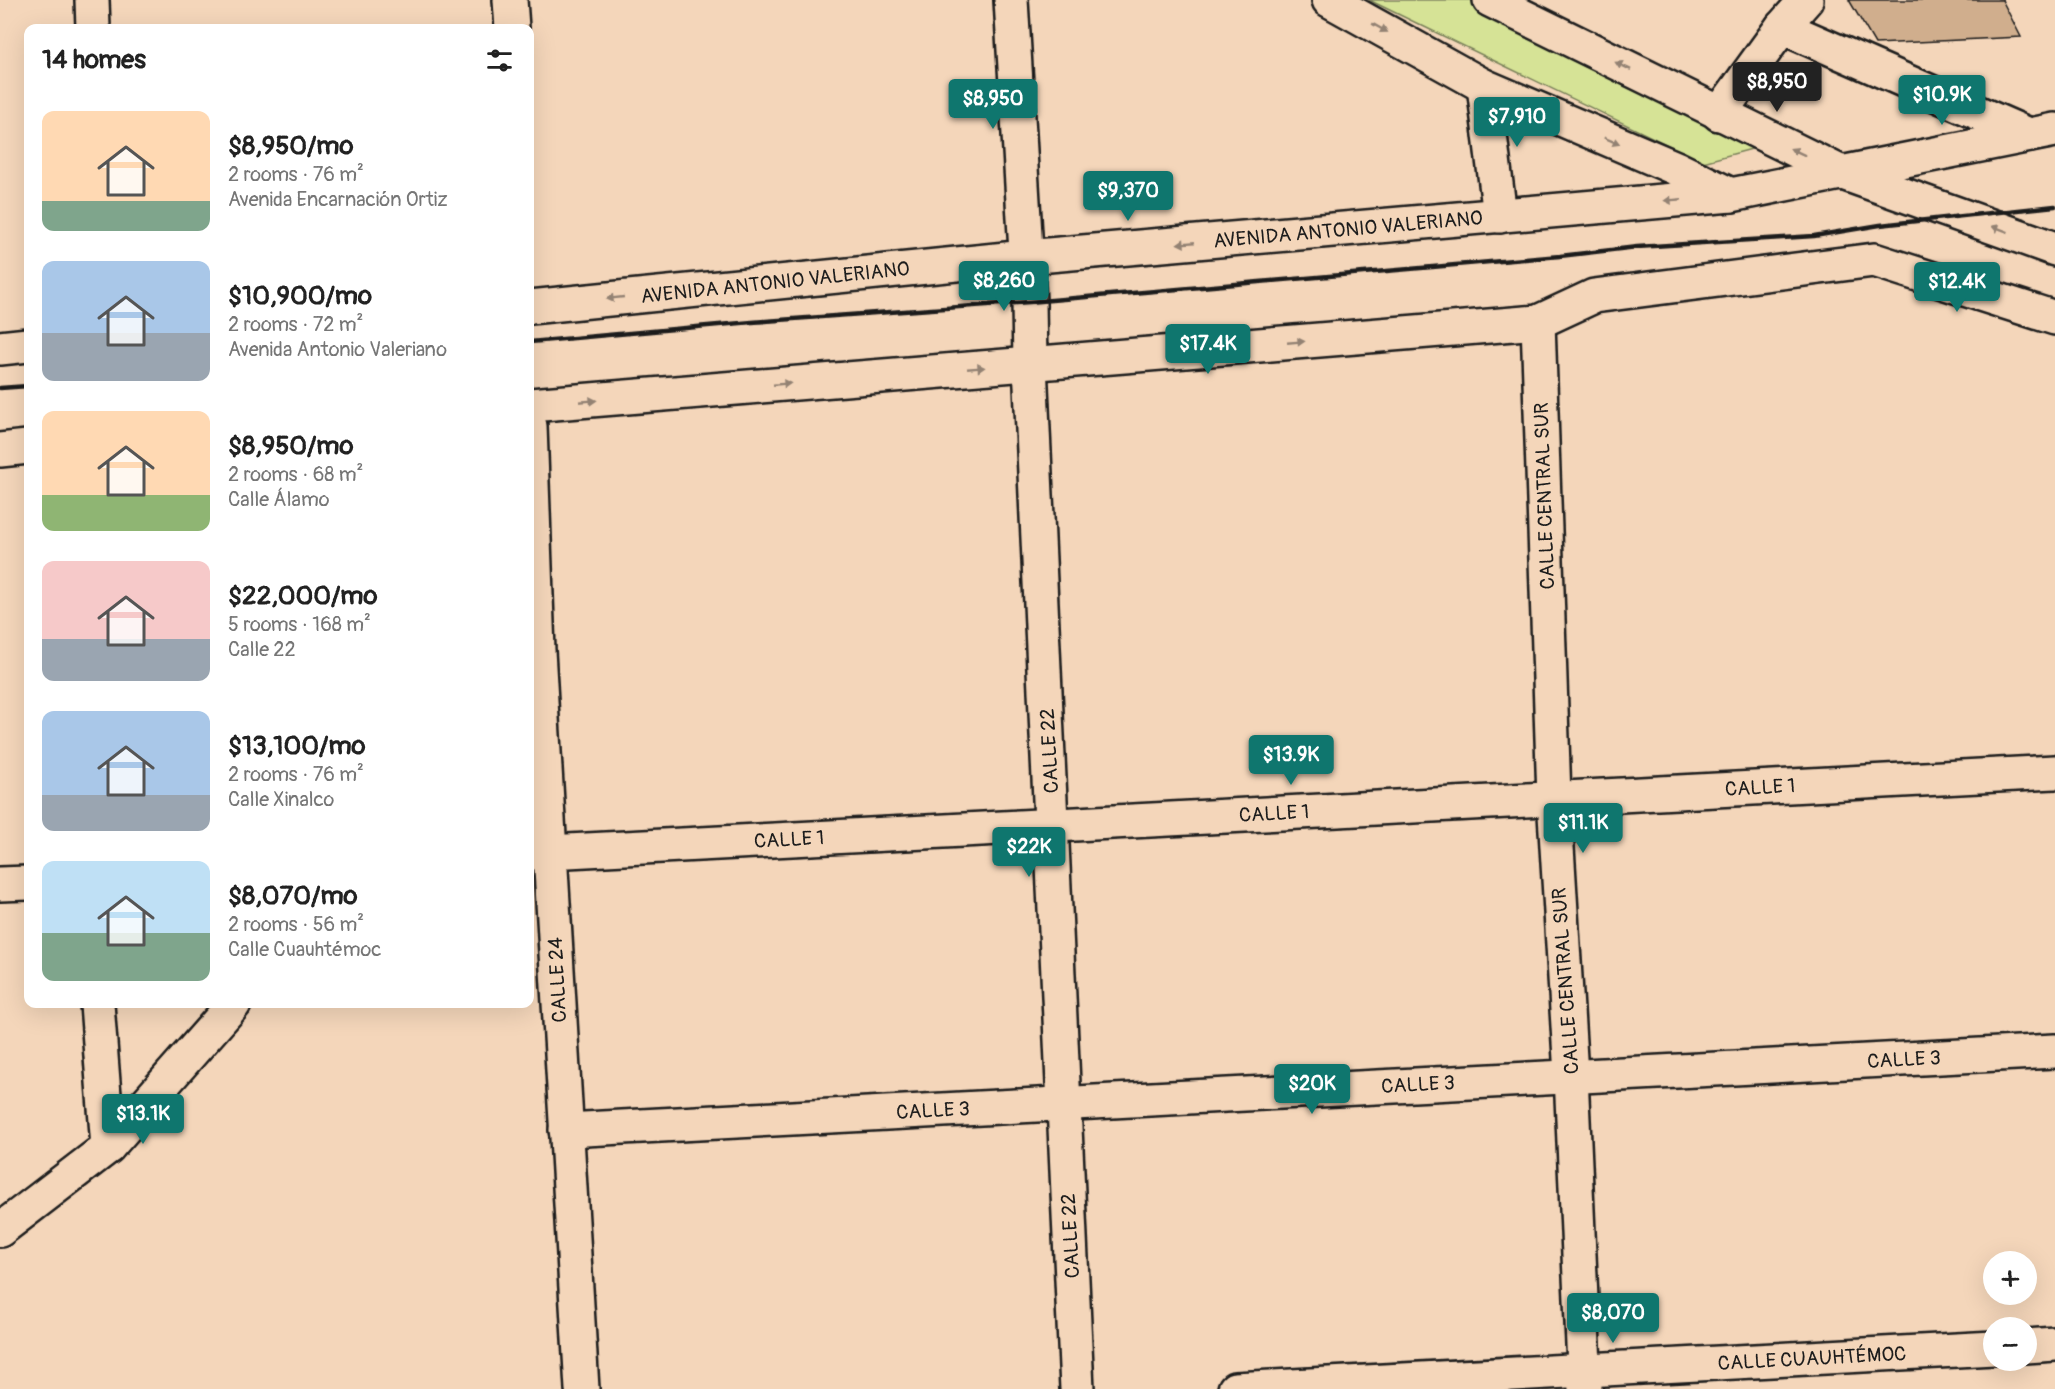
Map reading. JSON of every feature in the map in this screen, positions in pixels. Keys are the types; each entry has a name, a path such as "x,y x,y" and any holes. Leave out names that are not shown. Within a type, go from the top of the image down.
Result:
{"street":[{"path":"92,0 93,24"},
{"path":"510,0 512,24"},
{"name":"CALLE 22","path":"1011,0 1029,302 1077,1389"},
{"path":"1329,0 1484,86 1678,169 1731,195"},
{"path":"1490,0 1840,172 2055,249"},
{"path":"1719,114 1782,27 1806,0"},
{"path":"1782,27 2042,132"},
{"path":"1484,86 1500,216"},
{"name":"AVENIDA ANTONIO VALERIANO","path":"534,307 1026,257 1731,195 2042,132"},
{"path":"534,405 1538,322 1594,296 1874,260 2055,318"},
{"name":"CALLE CENTRAL SUR","path":"1538,322 1554,798 1571,1075 1584,1380"},
{"path":"0,348 24,345"},
{"path":"0,450 24,447"},
{"name":"CALLE 24","path":"534,656 540,853 566,1130 582,1389"},
{"name":"CALLE 1","path":"540,853 2055,772"},
{"path":"0,884 24,882"},
{"path":"97,1008 108,1147"},
{"path":"0,1230 108,1147 230,1008"},
{"name":"CALLE 3","path":"566,1130 2055,1051"},
{"path":"2037,1345 2055,1344"},
{"name":"CALLE CUAUHTÉMOC","path":"1235,1389 1584,1380 1983,1349"}],"green space":[{"path":"1369,0 1472,0 1763,146 1703,162"}],"building":[{"path":"1849,0 2002,0 2021,37 1875,44"}],"railway":[{"path":"534,342 752,322 1029,302 1560,256 1637,247 1814,236 1880,225 2055,206"},
{"path":"0,388 24,386"}]}
